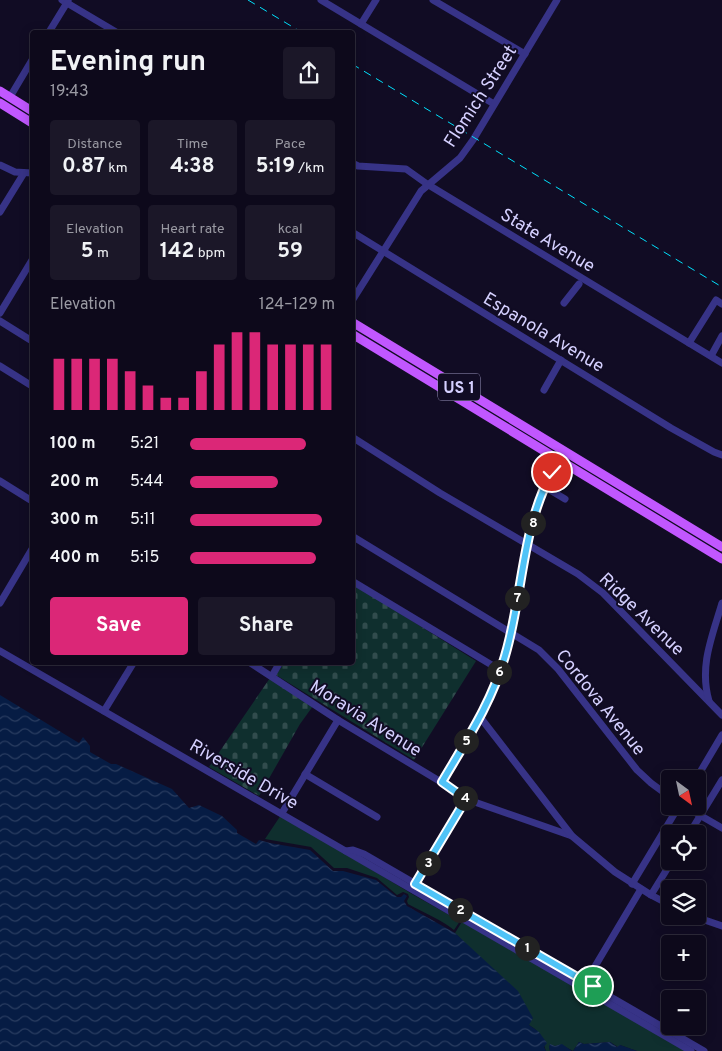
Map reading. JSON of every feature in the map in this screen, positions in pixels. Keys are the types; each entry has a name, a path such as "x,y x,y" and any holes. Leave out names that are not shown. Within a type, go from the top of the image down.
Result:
{"main road":[{"path":"0,91 29,109"},
{"path":"1,105 10,97"},
{"path":"1,105 11,104 29,109"},
{"path":"1,105 30,122"},
{"name":"US 1","path":"355,324 722,547"},
{"name":"US 1","path":"355,336 722,559"}],"street":[{"path":"321,0 494,104"},
{"path":"361,24 376,0"},
{"path":"433,0 525,54"},
{"name":"Flomich Street","path":"355,296 415,199 428,184 460,158 474,138 558,0"},
{"path":"50,30 66,1 113,30"},
{"path":"10,97 30,63"},
{"name":"State Avenue","path":"355,164 406,169 722,363"},
{"path":"0,165 15,172 30,173"},
{"path":"0,212 24,173"},
{"name":"Espanola Avenue","path":"355,234 671,428 712,452 722,455"},
{"path":"0,313 30,263"},
{"path":"564,303 579,284"},
{"path":"689,343 716,300 722,304"},
{"path":"0,321 30,340"},
{"path":"711,356 722,336"},
{"path":"544,390 561,360"},
{"path":"0,366 30,385"},
{"name":"Ridge Avenue","path":"355,439 578,574 603,593 722,715"},
{"path":"442,782 488,702 505,657 536,508 564,451"},
{"path":"0,481 30,500"},
{"path":"545,487 565,499"},
{"name":"Cordova Avenue","path":"355,538 539,650 558,669 637,770 661,790"},
{"path":"0,603 30,552"},
{"path":"355,583 500,670"},
{"path":"709,701 706,689 705,665 722,603"},
{"name":"Riverside Drive","path":"0,651 345,851 413,887 472,924 574,979"},
{"path":"104,711 132,665"},
{"name":"Moravia Avenue","path":"254,665 338,720 442,782 466,799 572,836"},
{"path":"272,676 278,665"},
{"path":"480,717 572,836 632,884 661,900"},
{"path":"282,813 338,720"},
{"path":"701,770 722,735"},
{"path":"305,774 377,818"},
{"path":"694,825 722,780"},
{"path":"466,799 413,887 704,1051"},
{"path":"632,884 674,815"},
{"path":"700,816 722,828"},
{"path":"651,895 666,870"},
{"path":"593,990 594,968 641,889"},
{"path":"706,920 722,926"},
{"path":"574,979 594,968"},
{"path":"574,979 582,988 593,990 691,1051"}],"green space":[{"path":"355,585 476,661 414,760 276,675 283,665 355,665"},
{"path":"270,678 313,706 300,724 259,796 209,767"},
{"path":"281,815 460,921 454,930 438,919 408,904 408,894 403,892 397,895 377,878 347,868 334,868 311,847 265,839"},
{"path":"463,920 691,1051 637,1051 620,1045 618,1047 610,1042 584,1044 579,1042 573,1051 562,1045 550,1045 550,1051 546,1051 540,1034 529,1025 470,948 455,933"}],"water":[{"path":"0,695 79,743 83,737 90,746 90,752 111,764 116,764 172,789 189,808 199,805 222,816 237,830 237,833 256,844 259,840 310,850 333,871 343,871 376,880 397,897 401,897 404,894 407,896 404,901 407,906 455,933 518,991 533,1018 529,1025 539,1032 547,1043 544,1047 546,1051 0,1051"},
{"path":"579,1042 584,1044 610,1042 617,1047 620,1045 637,1051 573,1051"},
{"path":"550,1044 555,1046 562,1044 572,1051 550,1051"}],"railway":[{"path":"248,0 298,30"},
{"path":"355,66 722,287"}],"route":[{"path":"552,472 536,508 505,657 488,702 442,782 466,799 415,884 593,986"}]}
